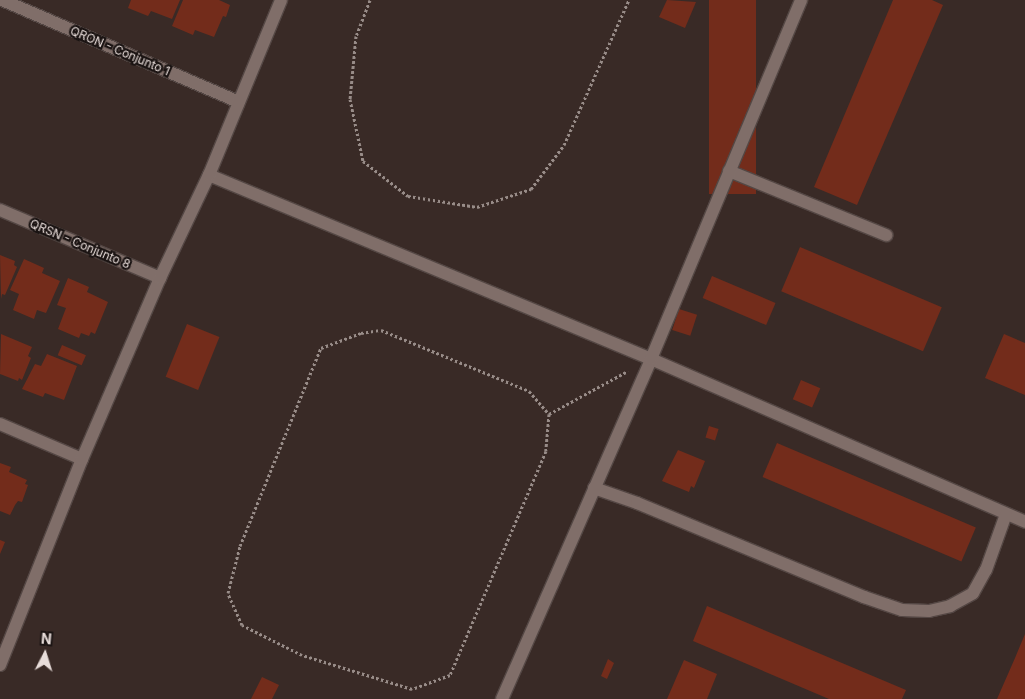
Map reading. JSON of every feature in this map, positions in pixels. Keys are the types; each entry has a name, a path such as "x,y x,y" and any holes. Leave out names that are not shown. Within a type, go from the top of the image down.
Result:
{"street":[{"name":"QRON - Conjunto 1","path":"2,0 239,102"},
{"path":"0,665 5,640 160,278 209,175 281,0"},
{"path":"502,699 651,359 801,0"},
{"path":"729,171 886,235"},
{"path":"209,175 651,359 1025,522"},
{"name":"QRSN - Conjunto 8","path":"0,210 160,278"},
{"path":"0,424 82,459"},
{"path":"594,488 637,503 864,597 902,610 929,611 950,606 973,593 986,570 1006,514"}],"path":[{"path":"370,0 356,36 350,98 363,161 408,196 477,207 531,189 548,167 564,145 629,0"},
{"path":"381,330 529,391 549,414 546,451 450,675 412,688 302,655 242,625 228,592 240,546 321,348 361,334 381,330"},
{"path":"549,414 651,359"}],"building":[{"path":"131,0 180,0 172,19 151,11 148,16 128,8"},
{"path":"183,0 219,0 230,5 226,17 223,16 214,37 195,30 193,35 172,26"},
{"path":"667,0 696,2 685,28 659,17"},
{"path":"709,0 756,0 756,194 709,194"},
{"path":"893,0 932,0 943,5 857,205 814,187"},
{"path":"800,247 942,307 923,351 781,291"},
{"path":"0,255 15,261 14,265 17,267 5,295 2,294 1,299"},
{"path":"24,259 44,268 42,273 60,281 46,313 37,310 34,319 13,310 19,294 10,290"},
{"path":"712,276 776,303 766,325 703,298"},
{"path":"68,278 89,287 87,292 108,302 95,334 91,332 89,336 81,333 79,338 58,329 66,308 57,305"},
{"path":"679,309 697,315 690,336 672,330"},
{"path":"187,324 219,337 198,390 166,377"},
{"path":"1,334 32,347 28,356 31,358 22,380 19,378 18,381 0,374"},
{"path":"1004,334 1025,343 1025,395 985,378"},
{"path":"62,345 86,355 82,365 58,355"},
{"path":"47,354 77,366 64,400 45,393 43,397 22,389 35,364 41,366"},
{"path":"801,380 820,388 812,408 793,399"},
{"path":"709,426 719,429 715,440 705,437"},
{"path":"777,443 976,527 961,561 763,477"},
{"path":"678,450 705,461 694,488 691,486 689,492 662,481"},
{"path":"0,463 11,467 9,472 27,480 25,484 28,485 22,502 18,501 10,515 0,511"},
{"path":"0,540 5,542 0,554"},
{"path":"707,606 906,690 902,699 829,699 693,641"},
{"path":"1025,634 1025,699 997,699 1015,658"},
{"path":"608,659 614,663 607,679 601,676"},
{"path":"684,660 717,674 707,699 667,699"},
{"path":"262,677 279,685 272,699 251,699"}]}
